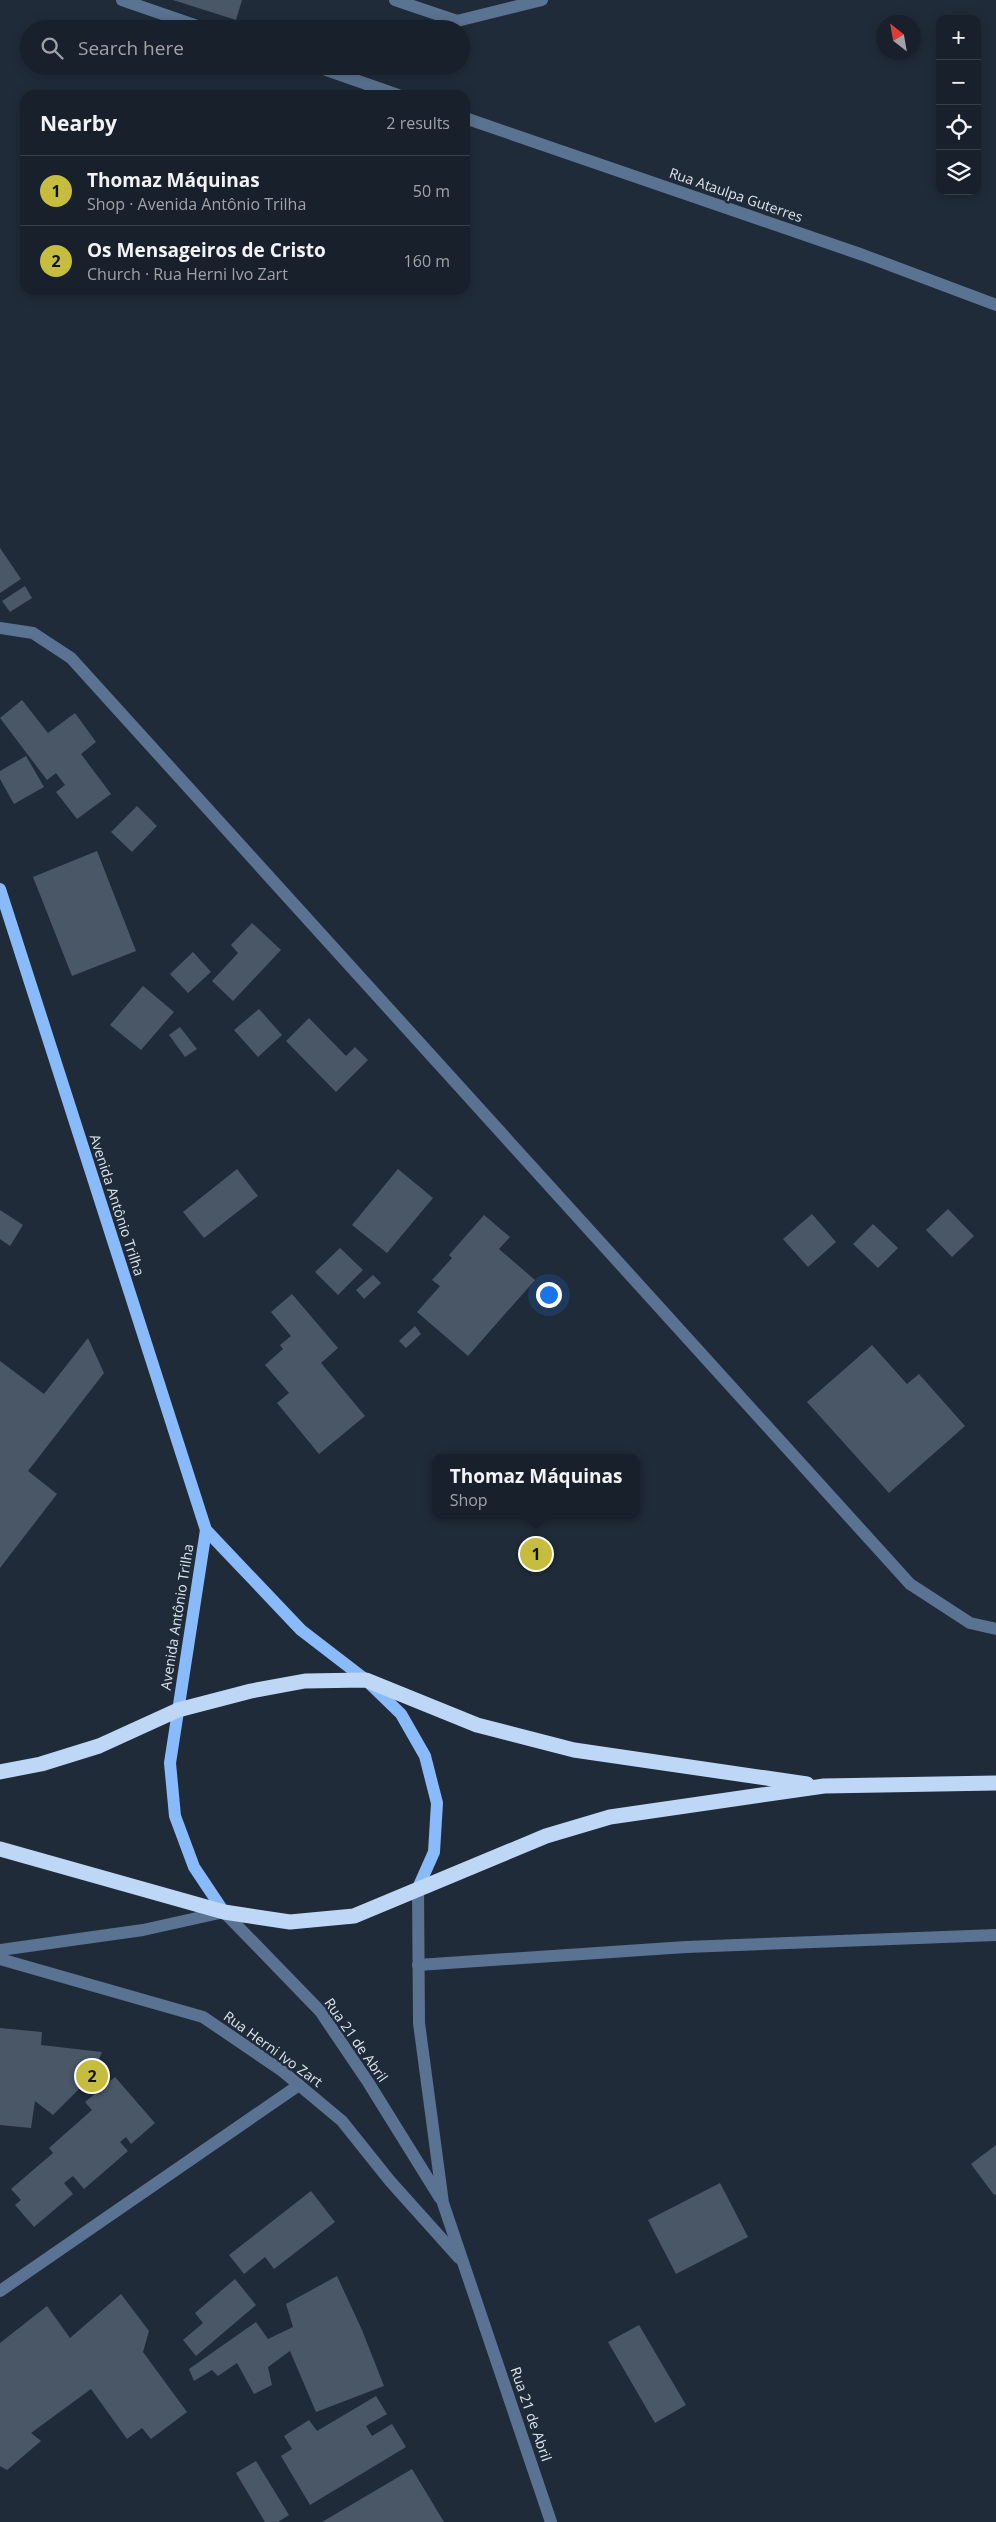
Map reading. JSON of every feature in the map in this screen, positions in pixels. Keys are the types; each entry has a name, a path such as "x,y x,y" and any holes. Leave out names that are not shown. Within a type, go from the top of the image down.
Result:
{"highway":[{"path":"0,1772 41,1764 99,1746 178,1710 251,1691 305,1681 366,1680 477,1725 574,1750 824,1786"},
{"path":"0,1849 224,1912 290,1922 354,1916 546,1836 610,1817 824,1786 996,1783"}],"main road":[{"name":"Avenida Antônio Trilha","path":"0,889 206,1530 301,1630 366,1680 401,1714 425,1756 437,1803 434,1852 418,1888"},
{"name":"Avenida Antônio Trilha","path":"206,1530 170,1763 176,1816 194,1868 224,1912"}],"street":[{"path":"122,0 180,20"},
{"path":"394,0 454,20"},
{"path":"461,20 542,0"},
{"path":"341,75 384,90"},
{"name":"Rua Ataulpa Guterres","path":"470,120 863,255 996,306"},
{"path":"0,628 33,633 71,658 910,1584 970,1623 996,1628"},
{"name":"Rua 21 de Abril","path":"418,1888 419,2024 443,2202 551,2522"},
{"path":"0,1950 143,1930 224,1912"},
{"name":"Rua 21 de Abril","path":"224,1912 320,2011 368,2082 443,2202"},
{"path":"418,1965 686,1947 996,1935"},
{"name":"Rua Herni Ivo Zart","path":"0,1959 203,2017 299,2085 342,2121 390,2181 464,2264"},
{"path":"0,2291 299,2085"}],"building":[{"path":"173,0 242,0 236,20"},
{"path":"0,548 21,579 0,593"},
{"path":"25,586 32,598 10,612 2,601"},
{"path":"22,700 48,733 75,713 96,742 81,754 111,794 77,819 56,792 65,785 56,773 47,780 0,718"},
{"path":"26,756 44,787 14,804 0,779 0,771"},
{"path":"137,806 157,826 132,852 111,832"},
{"path":"97,851 136,951 72,976 33,877"},
{"path":"252,923 281,950 233,1001 212,981 238,953 231,945"},
{"path":"193,952 211,972 188,993 170,974"},
{"path":"143,986 174,1012 141,1050 110,1025"},
{"path":"259,1009 282,1035 258,1057 234,1030"},
{"path":"309,1018 346,1056 355,1047 368,1060 336,1092 286,1041"},
{"path":"180,1027 197,1049 185,1057 169,1035"},
{"path":"237,1169 258,1196 204,1238 183,1212"},
{"path":"398,1169 433,1198 387,1253 352,1225"},
{"path":"948,1209 974,1236 952,1257 926,1230"},
{"path":"0,1210 23,1225 10,1246 0,1239"},
{"path":"812,1214 836,1242 808,1267 783,1239"},
{"path":"484,1215 510,1237 499,1249 535,1280 468,1356 417,1312 440,1286 432,1280 452,1258 449,1255"},
{"path":"873,1224 898,1248 878,1268 853,1244"},
{"path":"340,1248 363,1270 338,1295 315,1272"},
{"path":"373,1275 381,1283 364,1299 356,1290"},
{"path":"292,1294 338,1348 321,1363 365,1416 319,1454 277,1403 289,1393 265,1365 283,1349 280,1345 291,1336 271,1312"},
{"path":"415,1326 421,1334 406,1348 399,1341"},
{"path":"88,1338 104,1373 28,1471 57,1494 0,1568 0,1361 44,1394"},
{"path":"872,1345 907,1384 919,1374 965,1426 889,1493 807,1402"},
{"path":"0,2028 42,2032 41,2045 102,2052 92,2076 53,2115 35,2101 31,2128 0,2125"},
{"path":"115,2077 155,2123 131,2144 126,2137 120,2142 128,2151 84,2189 73,2176 64,2183 73,2194 34,2227 15,2205 21,2200 11,2189 53,2153 49,2148 92,2110 85,2102"},
{"path":"996,2145 996,2194 994,2195 971,2164"},
{"path":"720,2183 748,2237 676,2274 648,2220"},
{"path":"311,2191 335,2222 274,2269 265,2257 244,2274 229,2255"},
{"path":"337,2276 362,2330 384,2386 316,2412 290,2351 268,2367 272,2385 254,2394 237,2363 218,2376 212,2370 194,2381 189,2369 256,2322 268,2339 293,2327 286,2304"},
{"path":"235,2279 256,2305 196,2356 183,2340 203,2323 195,2313"},
{"path":"121,2294 149,2331 143,2352 187,2412 151,2439 142,2428 127,2439 91,2389 31,2433 41,2441 7,2470 0,2466 0,2343 47,2306 70,2338"},
{"path":"639,2325 686,2405 655,2423 608,2342"},
{"path":"376,2396 387,2414 366,2426 372,2436 392,2424 406,2447 310,2505 281,2456 292,2449 284,2436 309,2420 317,2431"},
{"path":"256,2461 289,2515 278,2522 265,2522 236,2473"},
{"path":"412,2469 444,2522 322,2522"}],"place":[{"name":"Thomaz Máquinas","path":"536,1554"},
{"name":"Os Mensageiros de Cristo","path":"92,2076"}]}
